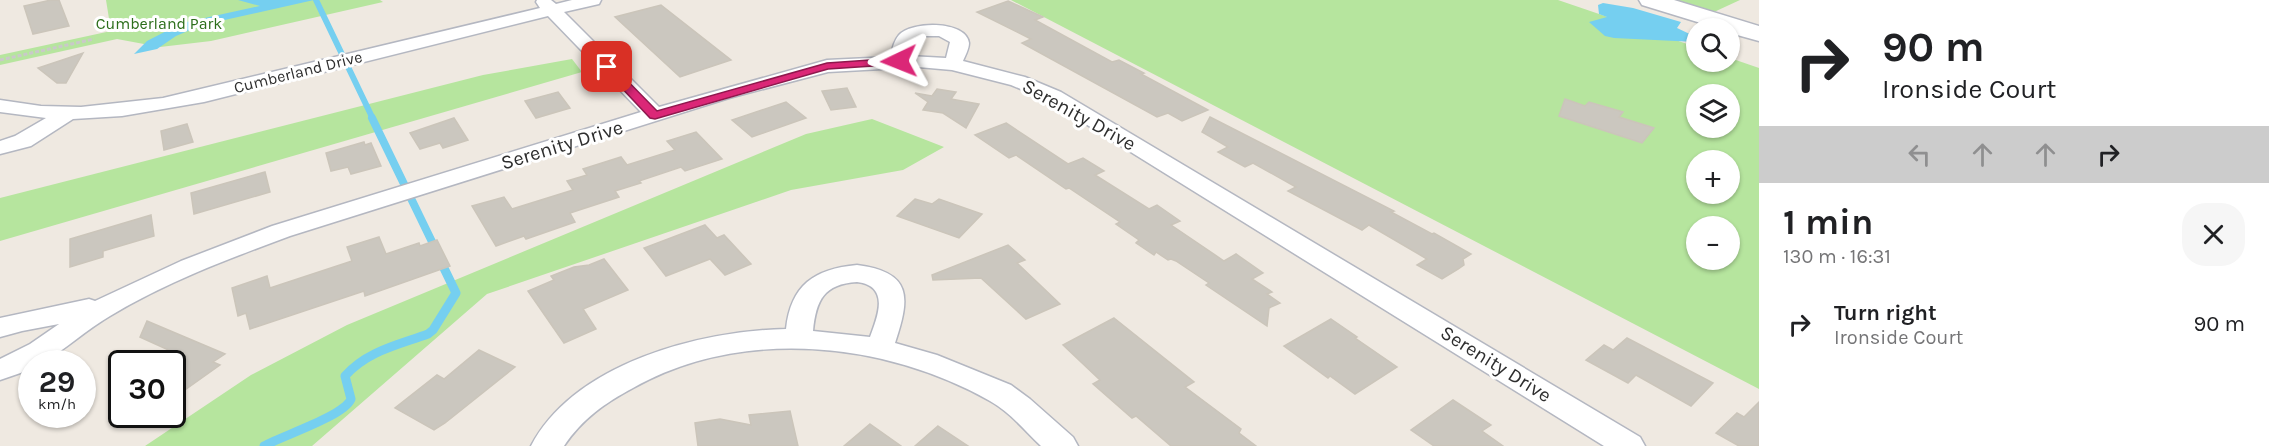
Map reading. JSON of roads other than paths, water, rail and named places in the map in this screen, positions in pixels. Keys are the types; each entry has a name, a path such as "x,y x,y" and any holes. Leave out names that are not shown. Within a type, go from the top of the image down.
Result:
{"street":[{"name":"Cumberland Drive","path":"5,111 69,113 120,110 188,99 548,5 593,0"},
{"path":"1650,0 1759,34"},
{"path":"548,5 655,115"},
{"path":"899,61 902,46 909,36 920,31 936,30 955,36 961,42 953,64"},
{"name":"Serenity Drive","path":"0,370 20,363 85,318 126,296 225,252 281,231 655,115 827,66 899,61 953,64 1018,81 1054,96 1629,446"},
{"path":"0,148 23,141 69,113"},
{"path":"799,340 802,310 812,291 833,277 857,273 882,281 892,296 892,309 880,348"},
{"name":"Serenity Drive","path":"0,328 79,311 126,296"},
{"path":"549,446 569,416 617,382 651,366 693,351 757,341 799,340 880,348 916,357 953,371 1004,395 1062,446"}],"water":[{"path":"238,0 314,0 202,25 176,36 157,49 134,54 147,41 182,23 260,6"},
{"path":"1603,3 1633,8 1681,22 1677,28 1686,32 1686,42 1605,36 1589,22 1607,17 1599,14 1598,5"}],"waterway":[{"path":"316,0 373,119"},
{"path":"372,118 436,250"},
{"path":"441,261 443,266"},
{"path":"264,446 326,418 346,405 351,399 345,376 363,360 433,330 456,293 442,264"}],"park label":[{"name":"Cumberland Park","path":"159,23"}]}
